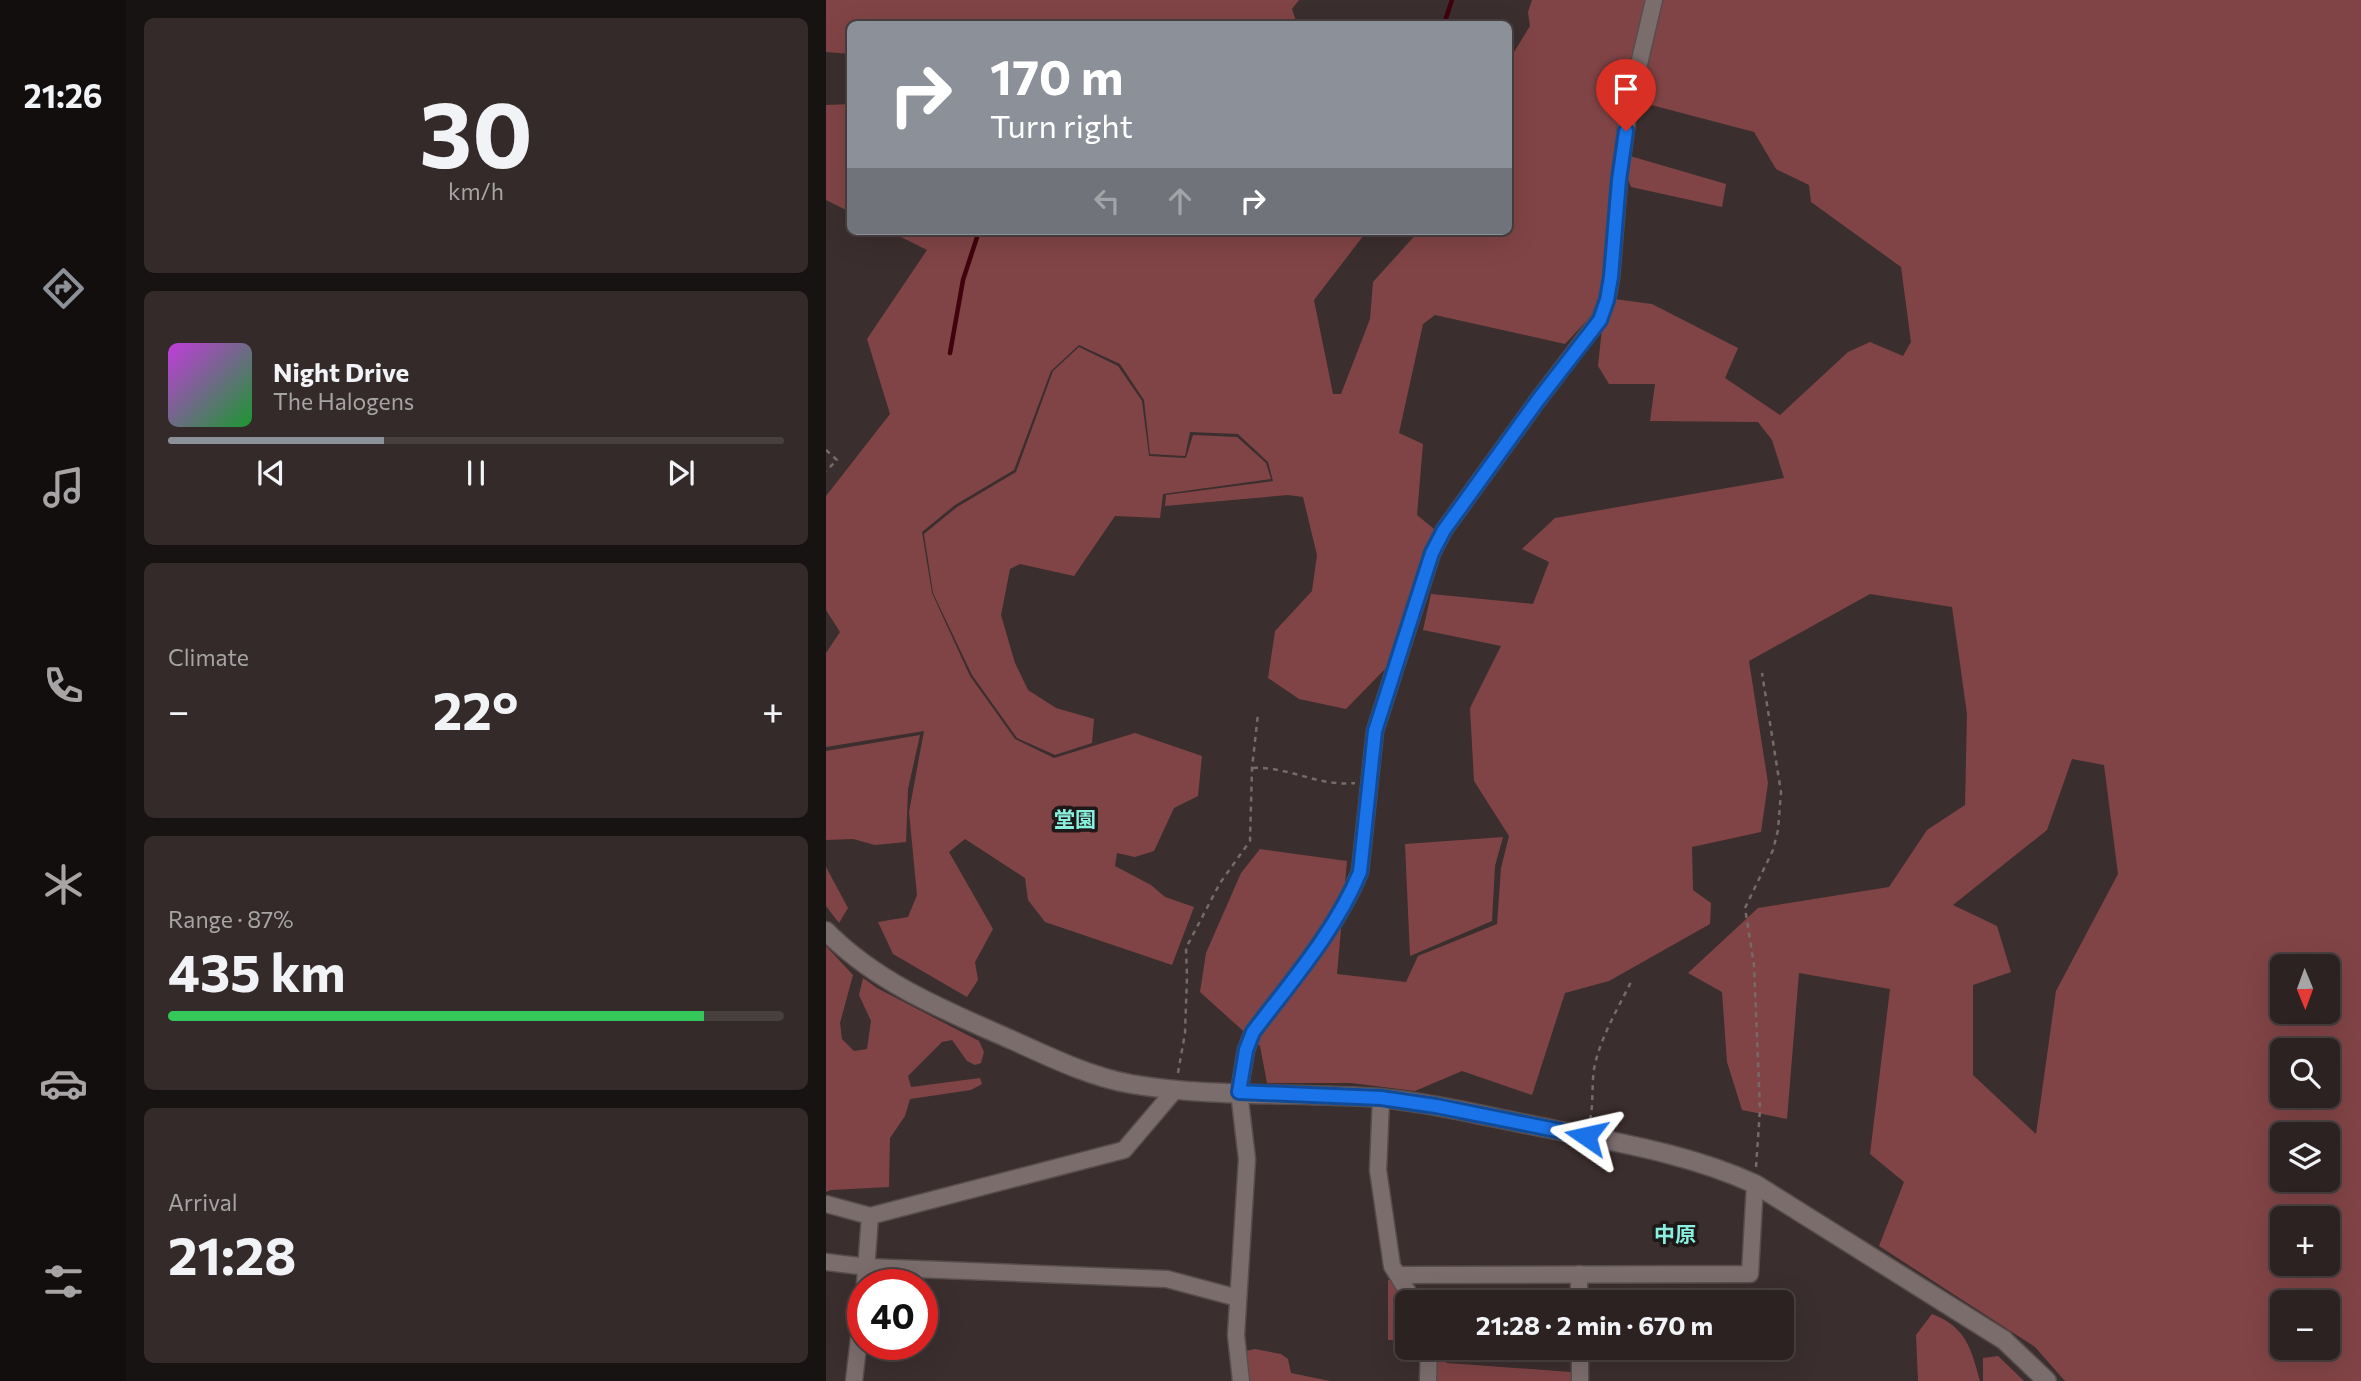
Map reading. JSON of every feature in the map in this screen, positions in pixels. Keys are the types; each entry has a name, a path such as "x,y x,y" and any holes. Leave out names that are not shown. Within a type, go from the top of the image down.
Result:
{"street":[{"path":"1241,1381 1236,1335 1247,1159 1239,1092 1246,1050 1253,1032 1323,938 1357,881 1362,864 1375,731 1420,587 1438,541 1530,411 1600,320 1611,277 1619,180 1629,107 1654,0"},
{"path":"826,931 862,963 898,985 971,1022 1057,1061 1128,1084 1175,1090 1381,1098 1436,1106 1693,1159 1755,1184 2004,1339 2047,1381"},
{"path":"826,1205 870,1216 1124,1150 1175,1090"},
{"path":"1381,1098 1378,1170 1392,1266 1407,1290"},
{"path":"1398,1275 1750,1274 1755,1184"},
{"path":"867,1267 870,1216"},
{"path":"826,1262 867,1267 1167,1279 1238,1298"},
{"path":"1579,1274 1579,1290"},
{"path":"854,1381 856,1360"},
{"path":"1427,1381 1428,1360"},
{"path":"1580,1360 1580,1381"}],"path":[{"path":"826,450 837,460 826,471"},
{"path":"1755,1184 1760,1109 1754,965 1745,908 1773,850 1778,830 1781,792 1762,673"},
{"path":"1175,1090 1185,1033 1188,977 1186,948 1220,883 1250,841 1252,768 1258,714"},
{"path":"1252,768 1271,766 1337,785 1369,782"},
{"path":"1586,1136 1594,1101 1594,1068 1600,1047 1631,982"}],"shaded area":[{"path":"826,0 1299,0 1292,9 1296,21 847,21 847,54 826,52"},
{"path":"1532,0 2361,0 2361,1381 2065,1381 2035,1347 1879,1246 1904,1182 1870,1154 1890,989 1799,973 1787,1119 1742,1110 1727,1062 1722,992 1688,973 1758,908 1889,887 1927,830 1965,805 1967,714 1952,607 1870,594 1749,661 1768,783 1761,832 1692,847 1693,890 1711,903 1710,924 1609,981 1565,993 1532,1095 1462,1071 1415,1091 1351,1083 1267,1083 1260,1046 1200,992 1206,953 1241,873 1260,849 1347,861 1337,974 1406,982 1418,956 1497,924 1501,868 1509,836 1474,781 1470,708 1501,646 1423,630 1431,594 1533,604 1549,562 1522,549 1555,518 1784,478 1772,440 1758,422 1650,421 1655,384 1609,384 1598,366 1602,328 1614,299 1652,304 1738,348 1725,378 1780,415 1848,352 1870,342 1903,356 1911,342 1901,267 1811,202 1809,185 1776,169 1754,132 1621,97 1609,194 1602,290 1592,315 1565,344 1435,315 1423,324 1399,433 1423,444 1417,515 1434,529 1386,668 1346,709 1299,699 1268,678 1275,631 1312,591 1317,555 1303,497 1288,495 1165,506 1166,495 1273,481 1268,462 1238,434 1190,432 1185,456 1150,454 1144,400 1120,364 1079,345 1051,371 1014,470 955,505 922,532 932,593 970,676 1015,739 1054,758 1135,733 1202,756 1198,796 1174,808 1154,851 1135,857 1117,853 1115,866 1151,885 1165,897 1194,907 1172,965 1045,922 1028,900 1025,878 965,839 949,852 993,929 975,962 978,980 967,997 893,954 878,922 908,917 917,895 909,812 924,731 826,747 826,653 840,632 826,610 826,496 890,414 867,339 927,250 897,235 1364,235 1314,300 1333,394 1341,394 1370,319 1373,282 1415,235 1512,235 1512,50 1514,52 1530,26 1528,12","holes":["2072,759 2104,765 2118,874 2056,991 2036,1134 1973,1075 1973,985 2011,972 1997,926 1953,905 2047,830"]},
{"path":"847,104 847,210 826,200 826,105"},
{"path":"1630,156 1726,184 1722,207 1631,187 1626,174"},
{"path":"1079,347 1118,366 1142,401 1149,456 1186,458 1193,435 1237,437 1266,463 1271,479 1163,494 1160,518 1115,516 1074,576 1020,564 1010,569 1001,615 1015,663 1028,690 1056,708 1094,719 1092,743 1055,755 1017,738 972,675 933,593 924,534 957,507 1016,472 1053,371"},
{"path":"920,735 908,789 906,842 875,845 853,839 826,840 826,751"},
{"path":"1503,837 1495,866 1492,921 1410,956 1405,844"},
{"path":"826,867 848,908 839,923 826,906"},
{"path":"826,946 853,975 840,1023 842,1039 854,1051 867,1049 871,1021 859,995 863,978 877,988 979,1041 984,1052 981,1063 975,1065 967,1061 952,1040 942,1042 908,1076 911,1087 980,1078 982,1084 971,1090 910,1099 905,1116 890,1138 889,1187 826,1192"},
{"path":"1388,1280 1395,1280 1400,1290 1395,1290 1395,1340 1388,1340"},
{"path":"1932,1314 1953,1325 1960,1332 1970,1349 1980,1381 1918,1381 1916,1335"},
{"path":"1255,1349 1281,1354 1288,1359 1291,1373 1330,1381 1246,1381 1245,1351"},
{"path":"1998,1356 2024,1381 1983,1381 1983,1358"},
{"path":"1435,1360 1443,1360 1447,1363 1571,1372 1572,1381 1433,1381"}],"waterway":[{"path":"1445,21 1452,0"},
{"path":"950,353 963,280 978,235"}],"district":[{"name":"堂園","path":"1075,820"},
{"name":"中原","path":"1675,1235"}],"route":[{"path":"1586,1136 1436,1106 1381,1098 1239,1092 1246,1050 1253,1032 1323,938 1353,891 1360,872 1375,731 1432,553 1444,530 1600,320 1611,277 1626,131"}]}
